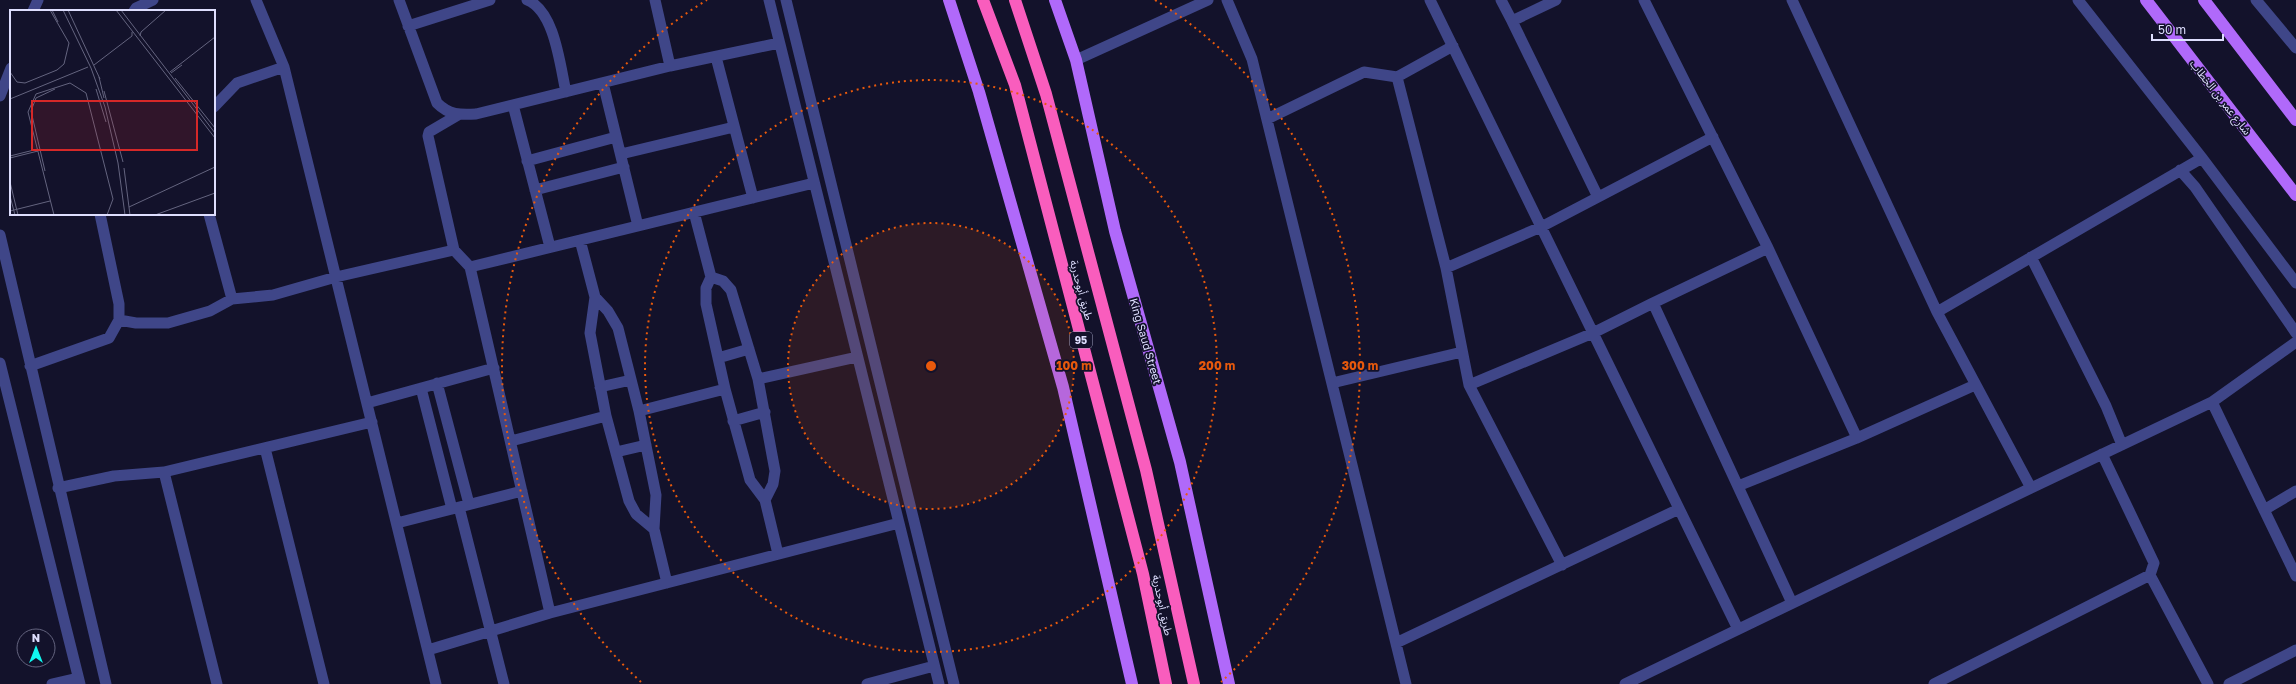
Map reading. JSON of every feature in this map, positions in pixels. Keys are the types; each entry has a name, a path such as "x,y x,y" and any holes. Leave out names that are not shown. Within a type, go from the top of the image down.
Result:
{"highway":[{"name":"طريق أبوحدرية","path":"983,0 1015,85 1143,574 1166,684"},
{"name":"طريق أبوحدرية","path":"1017,3 1046,94 1144,463 1194,684"}],"main road":[{"path":"949,0 979,92 1063,387 1132,684"},
{"name":"King Saud Street","path":"1055,0 1076,60 1115,231 1180,462 1229,684"},
{"name":"شارع عمر بن الخطاب","path":"2146,0 2296,195"},
{"path":"2204,0 2296,120"}],"street":[{"path":"33,10 38,0"},
{"path":"135,10 153,0"},
{"path":"256,0 284,67 436,684"},
{"path":"399,0 437,103 446,112 458,116"},
{"path":"408,26 490,0"},
{"path":"527,0 534,3 546,18 566,92"},
{"path":"655,0 670,66"},
{"path":"770,0 779,43 939,684"},
{"path":"786,0 954,684"},
{"path":"1076,60 1208,0"},
{"path":"1227,0 1252,59 1406,684"},
{"path":"1430,0 1738,630"},
{"path":"1501,0 1598,197"},
{"path":"1512,21 1556,0"},
{"path":"1644,0 1768,248 1857,438"},
{"path":"1792,0 1937,312 2031,488"},
{"path":"2078,0 2202,158 2296,283"},
{"path":"2256,0 2296,48"},
{"path":"550,613 470,267 454,250 428,136 429,132 458,116 476,114 670,66 779,43"},
{"path":"1267,119 1364,72 1397,77 1453,46"},
{"path":"716,57 753,198"},
{"path":"215,106 237,83 284,67"},
{"path":"0,96 10,71"},
{"path":"1397,77 1446,268 1469,385 1562,565"},
{"path":"603,83 638,226"},
{"path":"513,105 550,248"},
{"path":"621,154 734,127"},
{"path":"527,161 616,137"},
{"path":"1446,268 1541,227 1713,137"},
{"path":"1937,312 2202,158"},
{"path":"535,190 624,167"},
{"path":"2180,170 2195,186 2296,333"},
{"path":"470,267 814,183"},
{"path":"694,212 711,277 705,296 725,389 750,480 765,500 778,554"},
{"path":"30,366 109,338 119,320 119,304 100,215"},
{"path":"209,215 232,299"},
{"path":"0,235 58,488 106,684"},
{"path":"580,240 595,298 590,333 606,416 629,500 636,514 654,529"},
{"path":"1469,385 1593,333 1768,248"},
{"path":"119,320 136,323 168,323 210,311 232,299 273,295 336,277 454,250"},
{"path":"2031,257 2106,406 2122,445"},
{"path":"711,277 723,281 731,290 758,379 775,471 773,484 765,500"},
{"path":"595,298 608,311 618,328 639,411 656,495 654,529 667,583"},
{"path":"1653,303 1792,603"},
{"path":"1625,684 2212,402 2296,342"},
{"path":"718,358 748,349"},
{"path":"1332,383 1462,352"},
{"path":"758,379 857,357"},
{"path":"0,363 4,400 79,681 52,684"},
{"path":"367,402 494,368"},
{"path":"600,387 631,380"},
{"path":"437,383 460,507 504,684"},
{"path":"1738,486 1857,438 1975,385"},
{"path":"421,388 460,507"},
{"path":"639,411 725,389"},
{"path":"2212,402 2296,576"},
{"path":"733,421 765,412"},
{"path":"511,441 606,416"},
{"path":"58,488 114,476 164,472 372,422"},
{"path":"616,452 646,445"},
{"path":"265,448 324,684"},
{"path":"1939,683 2150,575 2154,563 2102,454"},
{"path":"164,472 217,684"},
{"path":"397,523 522,491"},
{"path":"2264,510 2296,491"},
{"path":"1396,643 1679,509"},
{"path":"428,650 550,613 898,523"},
{"path":"2150,575 2208,684"},
{"path":"2229,684 2296,650"},
{"path":"867,684 934,666"}]}
